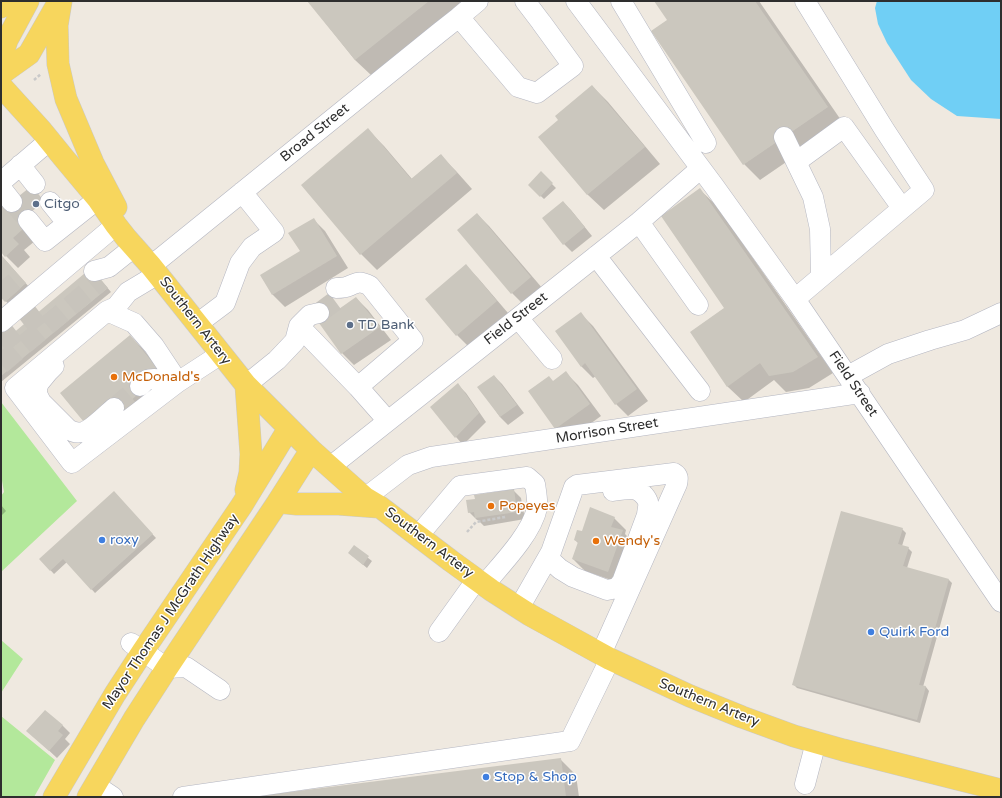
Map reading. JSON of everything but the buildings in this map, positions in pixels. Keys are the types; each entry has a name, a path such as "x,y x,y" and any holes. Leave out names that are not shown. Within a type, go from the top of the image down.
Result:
{"main road":[{"path":"1,7 12,1"},
{"path":"1,58 7,40 28,1"},
{"path":"1,74 29,54 51,14 60,1"},
{"path":"60,1 57,25 58,64 66,99 93,163 109,195 148,262"},
{"name":"Southern Artery","path":"1,86 50,140 98,199 116,225 148,262 246,385 330,467 372,502 481,582 519,608 606,657 690,696 794,736 1001,790"},
{"path":"242,505 250,473 251,460 246,385"},
{"name":"Mayor Thomas J McGrath Highway","path":"54,797 109,690 137,648 242,505 289,428"},
{"name":"Mayor Thomas J McGrath Highway","path":"91,791 134,719 311,450"},
{"path":"278,502 297,504 372,502"}],"street":[{"name":"Broad Street","path":"148,262 242,192 478,1"},
{"path":"459,17 518,87 537,94 573,66 525,1"},
{"name":"Field Street","path":"576,1 714,186 794,299 860,393 1001,602"},
{"path":"621,1 706,143"},
{"path":"794,299 924,190 884,129 805,1"},
{"path":"796,162 844,127 902,208"},
{"path":"784,137 813,197 820,229 821,277"},
{"path":"15,184 50,140"},
{"name":"Field Street","path":"330,467 639,222 700,169"},
{"path":"197,324 225,303 240,263 252,247 274,232 242,192"},
{"path":"62,227 39,211 45,241 98,199"},
{"path":"639,222 698,305"},
{"path":"1,322 17,300 116,225"},
{"path":"596,256 700,391"},
{"path":"101,273 148,262"},
{"path":"148,262 116,307 104,313 15,388 72,463 178,383 221,354"},
{"path":"342,290 356,282 364,283 370,286 413,340 358,387"},
{"path":"104,313 134,323 154,346 178,383"},
{"path":"104,313 93,333 42,378 38,383 37,394 41,402 68,429 73,432 84,432 114,408"},
{"path":"848,376 888,354 965,330 1001,313"},
{"path":"246,385 277,360 295,341 310,315 358,387 388,421"},
{"path":"518,318 552,359"},
{"path":"140,386 147,380 164,380 178,383"},
{"name":"Morrison Street","path":"372,502 408,465 431,458 860,393"},
{"path":"183,797 570,741 606,657 622,591 677,484 677,475 674,474 577,485 574,487 551,552 553,563 560,569 573,576 607,590 622,591"},
{"path":"418,536 460,486 526,477 535,484 537,508 532,521 519,543 481,582 439,632"},
{"path":"519,608 553,563 583,498 586,495 591,494 633,489 645,496 648,502 648,508 647,515 622,582 622,591"},
{"path":"137,648 167,668 186,667 220,690"},
{"path":"805,784 816,742"},
{"path":"91,791 113,797"}],"path":[{"path":"467,532 476,522 505,517"}],"green space":[{"path":"1,402 77,501 1,572 1,496 4,492 1,475"},
{"path":"1,640 23,659 1,693"},
{"path":"1,716 55,760 34,797 1,797"}],"water":[{"path":"877,1 1001,1 1001,119 957,116 931,99 911,80 887,43 878,24 875,8"}],"tunnel":[{"path":"24,192 39,211"},
{"path":"12,202 28,220"},
{"path":"1,364 101,280"},
{"path":"1,281 13,295"},
{"path":"319,313 342,296"},
{"path":"1,344 48,307"},
{"path":"114,408 140,386"}],"place":[{"name":"Citgo","path":"36,204"},
{"name":"TD Bank","path":"350,325"},
{"name":"McDonald's","path":"114,377"},
{"name":"Popeyes","path":"491,506"},
{"name":"roxy","path":"102,540"},
{"name":"Wendy's","path":"596,541"},
{"name":"Quirk Ford","path":"871,632"},
{"name":"Stop & Shop","path":"486,777"}]}
